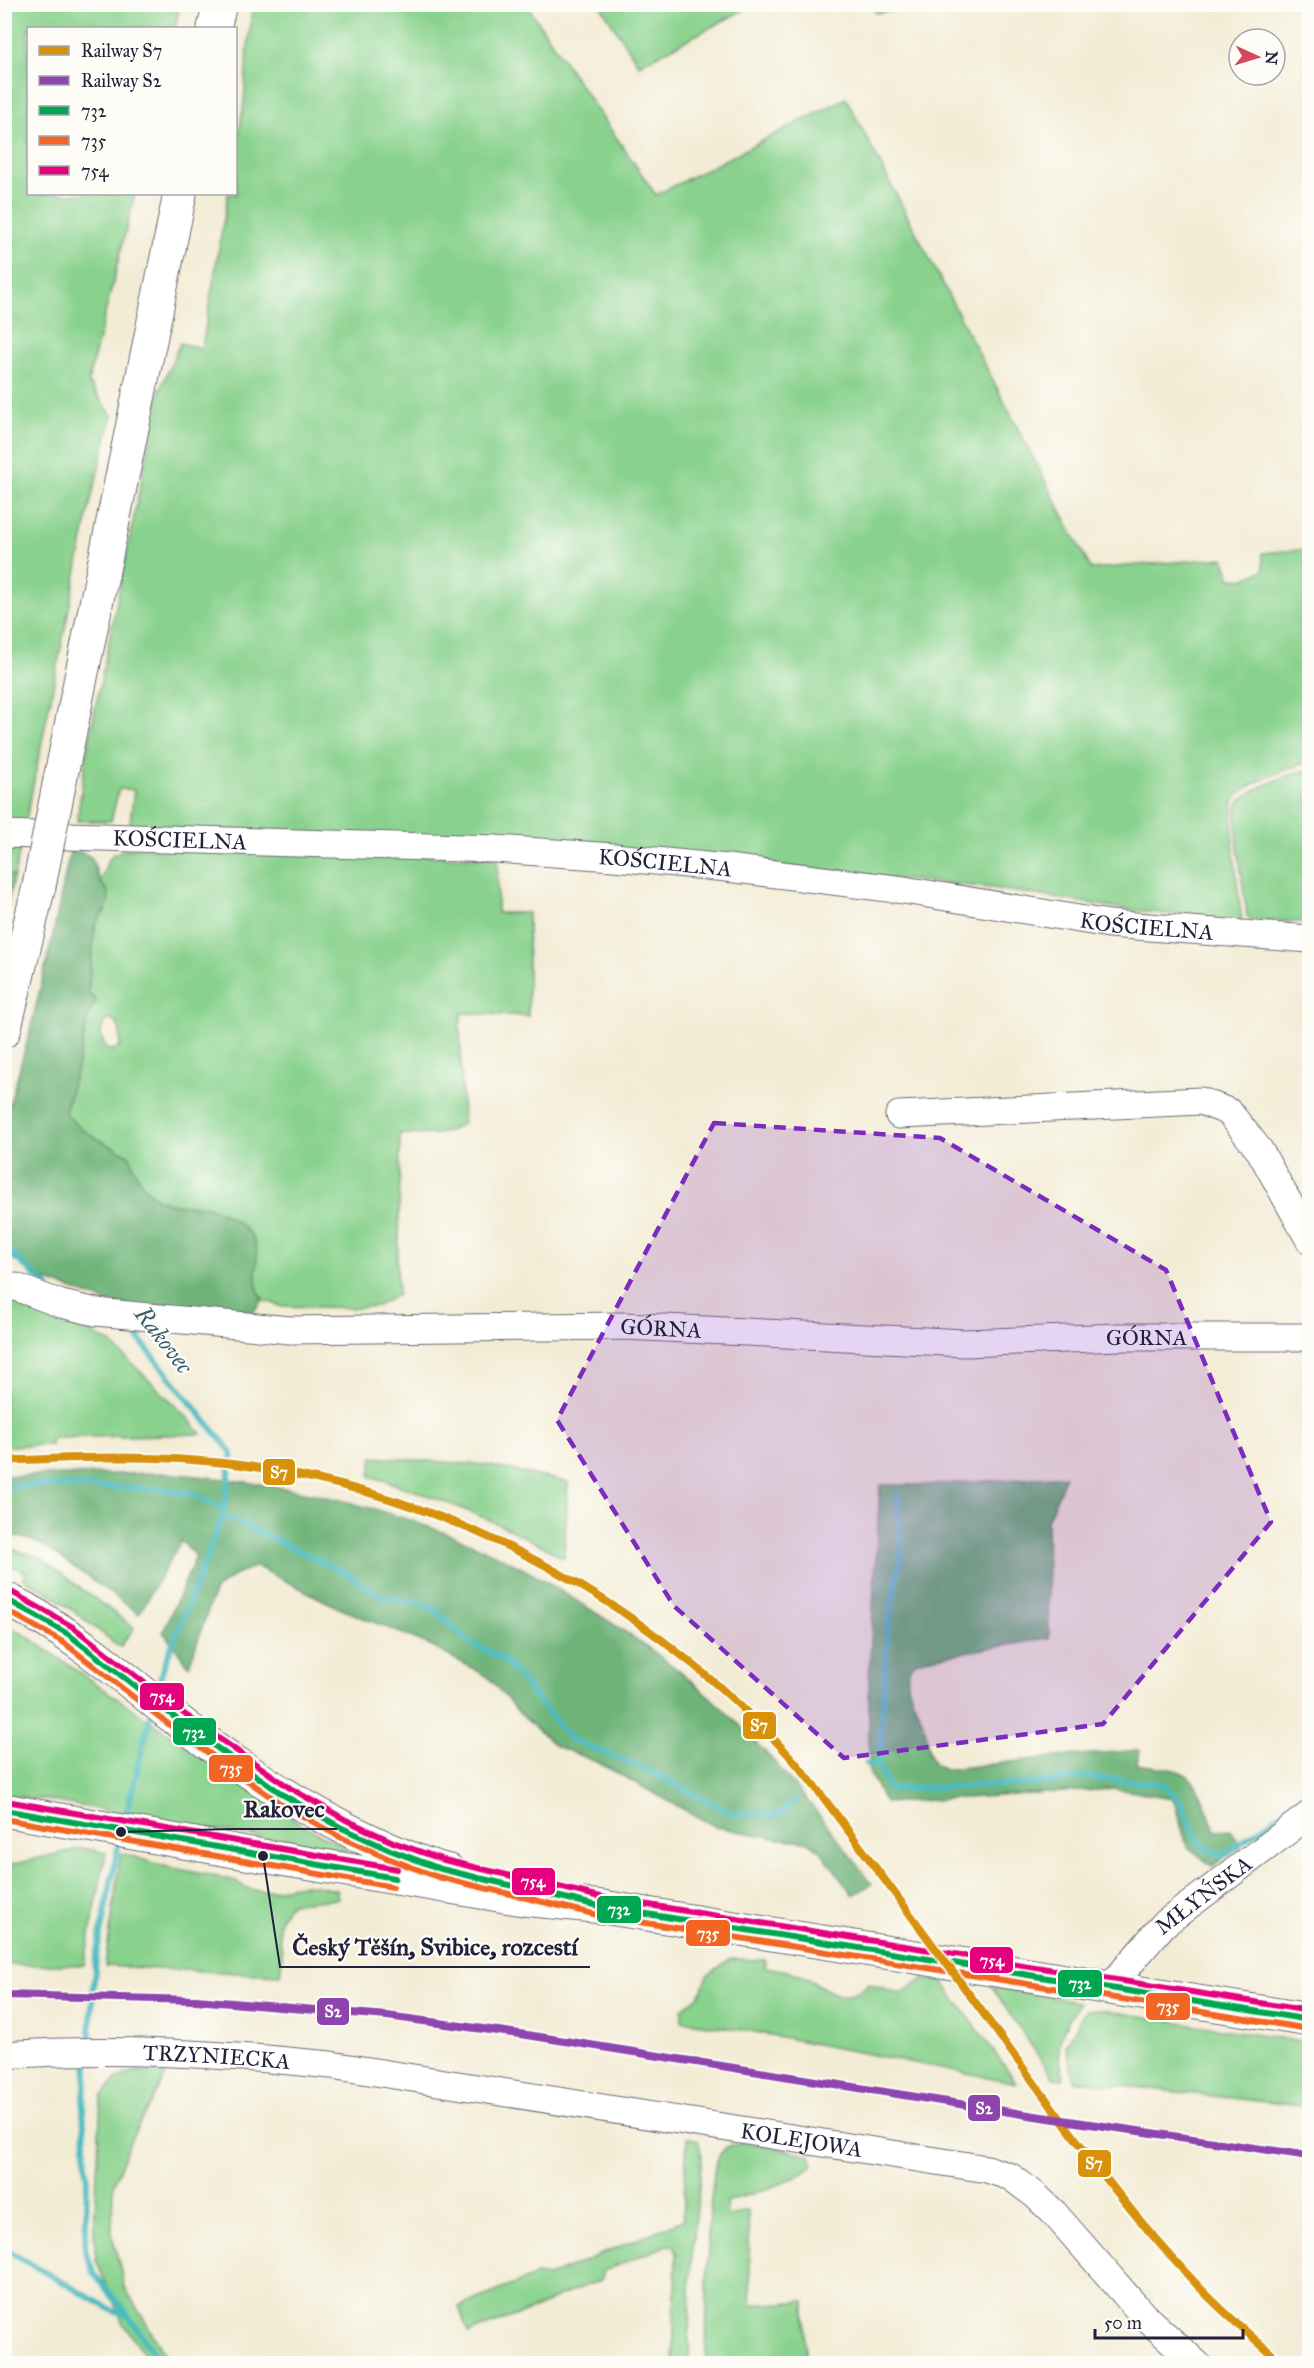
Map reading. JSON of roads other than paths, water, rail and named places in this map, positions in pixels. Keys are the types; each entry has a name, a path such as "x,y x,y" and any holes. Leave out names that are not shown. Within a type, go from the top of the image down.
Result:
{"main road":[{"path":"214,27 219,4"},
{"path":"4,1031 39,886 180,195"},
{"path":"4,1598 68,1634 171,1715 285,1796 342,1828 390,1850 441,1869 603,1907"},
{"path":"4,1810 522,1899 603,1907 1310,2020"}],"street":[{"name":"KOŚCIELNA","path":"10,834 495,849 614,857 727,868 904,890 1109,924 1310,939"},
{"path":"899,1115 1201,1101 1229,1112 1260,1151 1310,1241"},
{"name":"GÓRNA","path":"16,1287 60,1304 96,1312 290,1330 624,1326 965,1343 1119,1337 1310,1337"},
{"name":"MŁYŃSKA","path":"1110,1987 1163,1925 1310,1814"},
{"name":"TRZYNIECKA","path":"4,2055 102,2050 238,2055 331,2065"},
{"name":"KOLEJOWA","path":"331,2065 987,2169 1003,2174 1019,2183 1054,2213 1144,2316 1197,2364"}],"waterway":[{"name":"Rakovec","path":"4,1247 48,1287"},
{"name":"Rakovec","path":"132,1324 138,1338 232,1453 223,1515 157,1689"},
{"path":"4,1487 26,1485 162,1489 195,1495 224,1510"},
{"path":"879,1765 888,1625 902,1550 897,1496"},
{"path":"223,1515 344,1572 383,1597 431,1606 468,1641 504,1660 571,1739 650,1771 731,1813 778,1815 796,1800"},
{"name":"Rakovec","path":"124,1823 151,1714"},
{"path":"867,1764 879,1765 889,1789 1033,1784 1082,1777 1163,1784 1179,1799 1199,1844 1222,1856 1310,1793"},
{"name":"Rakovec","path":"89,2045 96,1956 119,1842"},
{"name":"Rakovec","path":"88,2058 83,2107 87,2184 85,2250 95,2275 128,2315 161,2364"},
{"path":"4,2249 115,2312 128,2315"}],"rail line":[{"name":"S7","path":"4,1461 98,1458 192,1460 254,1467 330,1482 403,1504 475,1531 544,1564 609,1603 672,1648 731,1697 795,1762 1117,2192 1203,2291 1283,2364"},
{"name":"S2","path":"4,1995 196,2000 387,2016 527,2035 1035,2116 1310,2156"}],"place":[{"name":"Rakovec","path":"121,1832"},
{"name":"Český Těšín, Svibice, rozcestí","path":"263,1856"}]}
